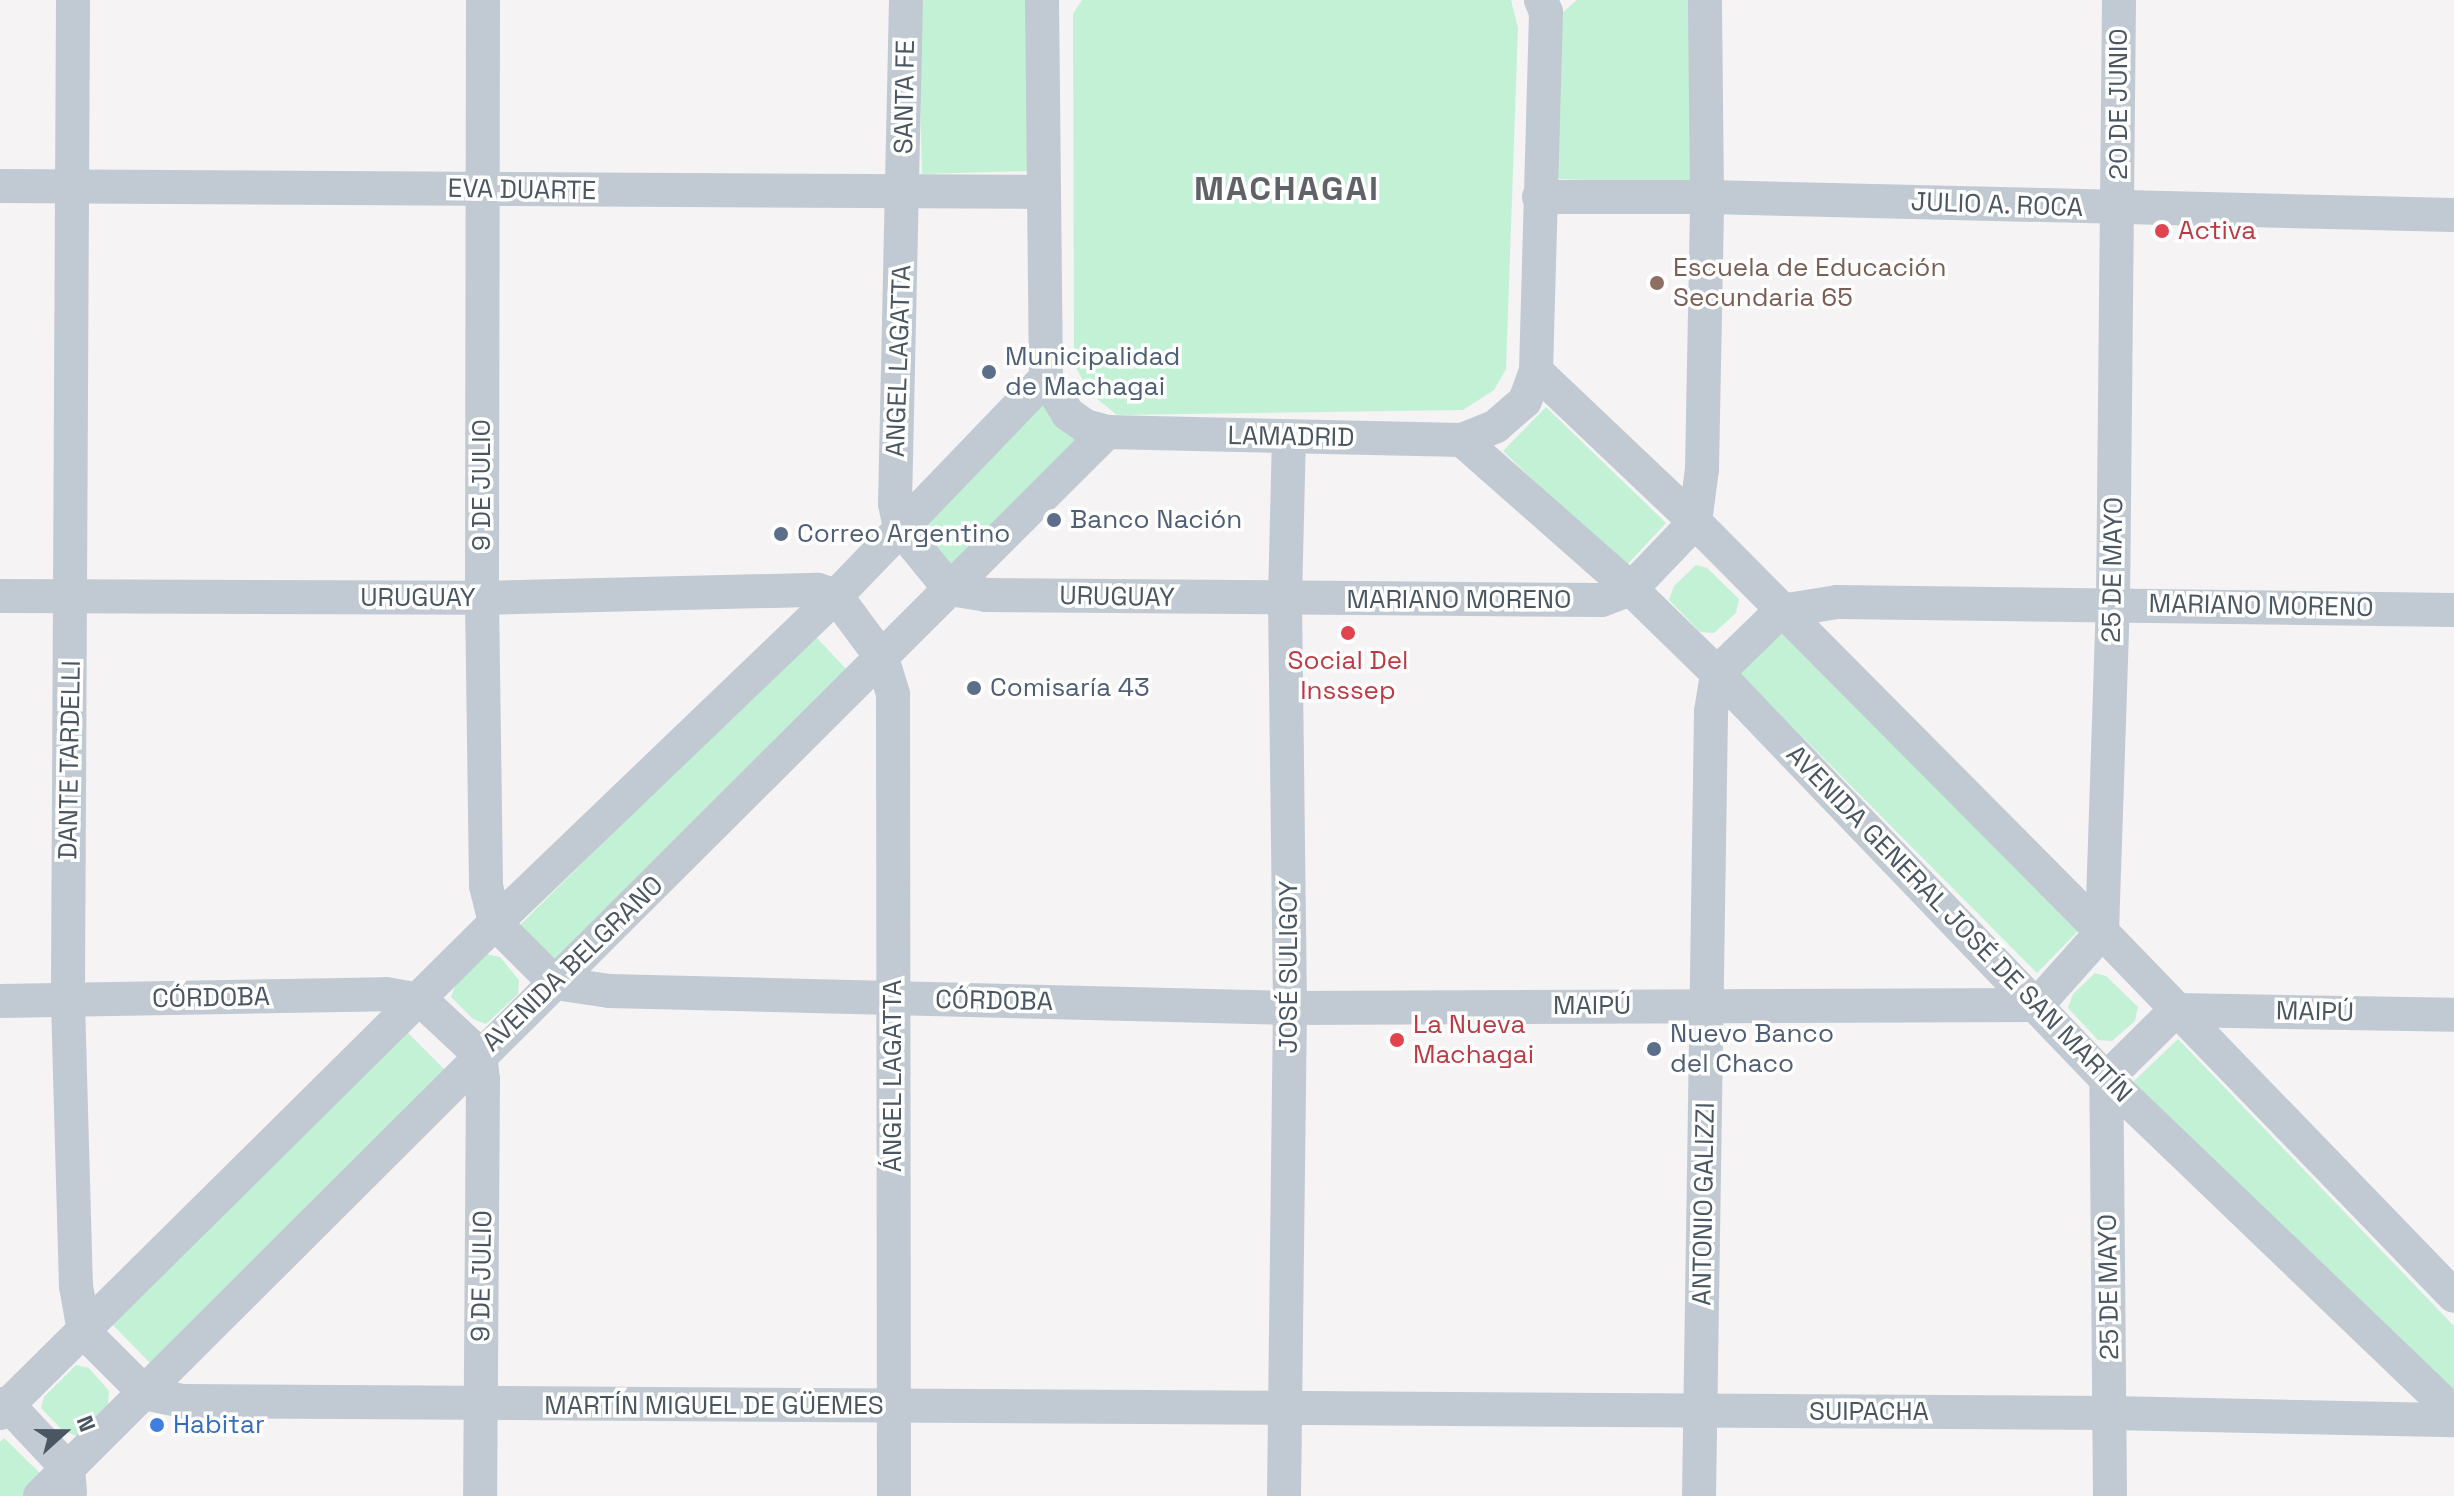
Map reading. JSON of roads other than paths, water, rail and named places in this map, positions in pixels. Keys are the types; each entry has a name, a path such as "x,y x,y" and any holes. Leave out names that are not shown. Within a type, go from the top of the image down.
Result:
{"street":[{"name":"DANTE TARDELLI","path":"73,0 68,1002 76,1286 84,1332"},
{"name":"9 DE JULIO","path":"483,0 482,598 486,886 495,923"},
{"name":"SANTA FE","path":"904,194 906,0"},
{"path":"69,1482 3,1407 84,1332 495,923 836,596 1046,378 1042,0"},
{"path":"1631,589 1695,522 1702,469 1707,197 1705,0"},
{"name":"20 DE JUNIO","path":"2118,208 2119,0"},
{"path":"1548,4 1539,197 1536,371 1695,522 2102,932 2454,1296"},
{"name":"EVA DUARTE","path":"0,186 904,194 1043,192"},
{"name":"ANGEL LAGATTA","path":"900,528 895,504 904,194"},
{"name":"JULIO A. ROCA","path":"1539,197 1707,197 2454,215"},
{"name":"25 DE MAYO","path":"2102,932 2113,603 2118,208"},
{"name":"LAMADRID","path":"1046,378 1068,414 1085,426 1107,432 1462,440 1496,426 1525,401 1536,371"},
{"name":"AVENIDA BELGRANO","path":"40,1496 69,1482 145,1393 1107,432"},
{"name":"JOSÉ SULIGOY","path":"1284,1496 1290,1008 1285,599 1289,438"},
{"name":"AVENIDA GENERAL JOSÉ DE SAN MARTÍN","path":"1462,440 1631,589 1717,673 2106,1079 2454,1413"},
{"path":"900,528 950,589"},
{"name":"URUGUAY","path":"950,589 986,595 1285,599"},
{"name":"MARIANO MORENO","path":"1285,599 1602,600 1631,589"},
{"name":"URUGUAY","path":"0,596 482,598 818,590 836,596"},
{"path":"836,596 882,658"},
{"name":"MARIANO MORENO","path":"1781,611 1837,602 2113,603 2454,610"},
{"path":"1717,673 1781,611"},
{"name":"ÁNGEL LAGATTA","path":"882,658 893,694 894,1496"},
{"name":"ANTONIO GALIZZI","path":"1699,1496 1711,712 1717,673"},
{"path":"495,923 555,983"},
{"path":"2037,1005 2102,932"},
{"name":"CÓRDOBA","path":"555,983 609,991 1290,1008"},
{"name":"CÓRDOBA","path":"0,1001 386,994 421,1000"},
{"path":"421,1000 480,1055"},
{"name":"MAIPÚ","path":"1290,1008 2037,1005"},
{"path":"2106,1079 2176,1010"},
{"name":"MAIPÚ","path":"2176,1010 2454,1015"},
{"name":"9 DE JULIO","path":"480,1055 483,1080 480,1496"},
{"name":"25 DE MAYO","path":"2106,1079 2110,1496"},
{"path":"84,1332 145,1393"},
{"name":"MARTÍN MIGUEL DE GÜEMES","path":"145,1393 184,1401 1285,1410"},
{"name":"SUIPACHA","path":"1285,1410 2110,1413 2454,1420"}],"place":[{"name":"Activa","path":"2162,231"},
{"name":"Escuela de Educación Secundaria 65","path":"1657,283"},
{"name":"Municipalidad de Machagai","path":"989,372"},
{"name":"Banco Nación","path":"1054,520"},
{"name":"Correo Argentino","path":"781,534"},
{"name":"Social Del Insssep","path":"1348,633"},
{"name":"Comisaría 43","path":"974,688"},
{"name":"La Nueva Machagai","path":"1397,1040"},
{"name":"Nuevo Banco del Chaco","path":"1654,1049"},
{"name":"Habitar","path":"157,1425"}],"district":[{"name":"MACHAGAI","path":"1287,189"}]}
